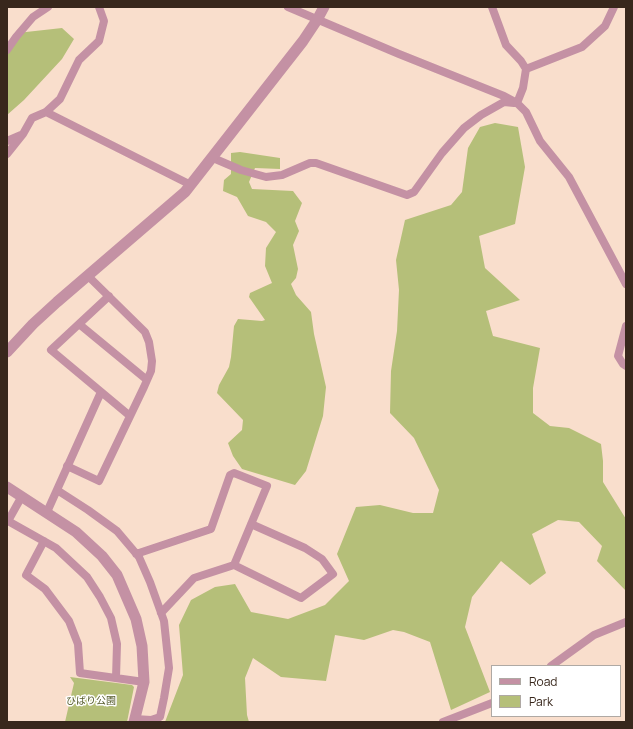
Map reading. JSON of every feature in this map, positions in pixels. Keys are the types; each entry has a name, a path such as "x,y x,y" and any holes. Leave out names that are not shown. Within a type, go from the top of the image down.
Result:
{"street":[{"path":"7,50 33,17 48,7"},
{"path":"7,154 23,134 32,118 46,112 60,99 79,60 99,41 104,21 99,7"},
{"path":"288,7 518,103 526,112 540,141 569,177 626,284"},
{"path":"7,352 33,324 185,192 318,20 324,7"},
{"path":"492,7 506,45 521,61 526,69 523,88 518,103"},
{"path":"526,69 582,47 605,26 614,7"},
{"path":"212,158 242,170 266,177 282,175 310,163 316,163 407,195 414,192 442,153 464,128 481,115 504,102 518,103"},
{"path":"46,112 191,185"},
{"path":"7,141 13,140 23,134"},
{"path":"67,466 99,481 147,380 152,360 149,342 145,332 88,276"},
{"path":"109,296 51,350 130,416"},
{"path":"78,324 147,380"},
{"path":"626,326 618,356 626,366"},
{"path":"47,512 101,392"},
{"path":"136,554 211,529 230,475 234,473 267,486 234,565"},
{"path":"7,487 76,532 102,556 117,575 136,619 142,646 144,682 135,720 151,720 160,717 169,668 164,621 150,582 136,554 117,531 57,490"},
{"path":"22,496 8,521 56,548 87,577 111,618 117,644 116,678"},
{"path":"161,613 194,578 234,565 301,598 333,574 322,559 305,548 251,524"},
{"path":"44,541 26,574 44,588 69,621 78,644 80,673 144,682"},
{"path":"552,665 594,635 626,622"},
{"path":"443,722 491,703"}],"green space":[{"path":"62,28 74,39 62,59 24,100 7,115 7,43 17,33"},
{"path":"495,123 518,127 525,167 515,224 479,236 485,268 520,300 486,311 493,336 540,348 533,388 533,413 550,426 569,428 601,444 603,482 626,519 626,591 597,561 602,546 579,522 558,520 532,534 546,573 530,585 501,561 472,597 465,627 490,692 451,710 430,642 404,632 393,630 364,640 335,635 326,681 281,677 253,658 245,678 247,715 249,722 165,722 183,675 179,625 191,600 215,587 235,584 251,612 288,619 325,605 349,581 337,554 356,507 380,505 413,513 433,513 439,490 414,438 390,413 391,371 397,331 399,290 396,260 405,220 451,205 462,192 468,148 480,127"},
{"path":"240,152 280,158 280,169 255,168 249,182 252,189 293,191 302,203 295,221 299,231 293,245 298,269 296,278 291,284 296,295 311,312 314,334 326,387 323,416 306,471 295,485 242,469 233,456 228,443 242,430 243,420 217,393 219,385 229,367 234,326 238,319 265,320 249,297 250,293 272,283 265,266 266,248 276,232 266,222 248,216 237,197 223,191 224,180 231,174 231,153"},
{"name":"ひばり公園","path":"70,677 132,685 134,687 127,722 65,722 74,683"}]}
